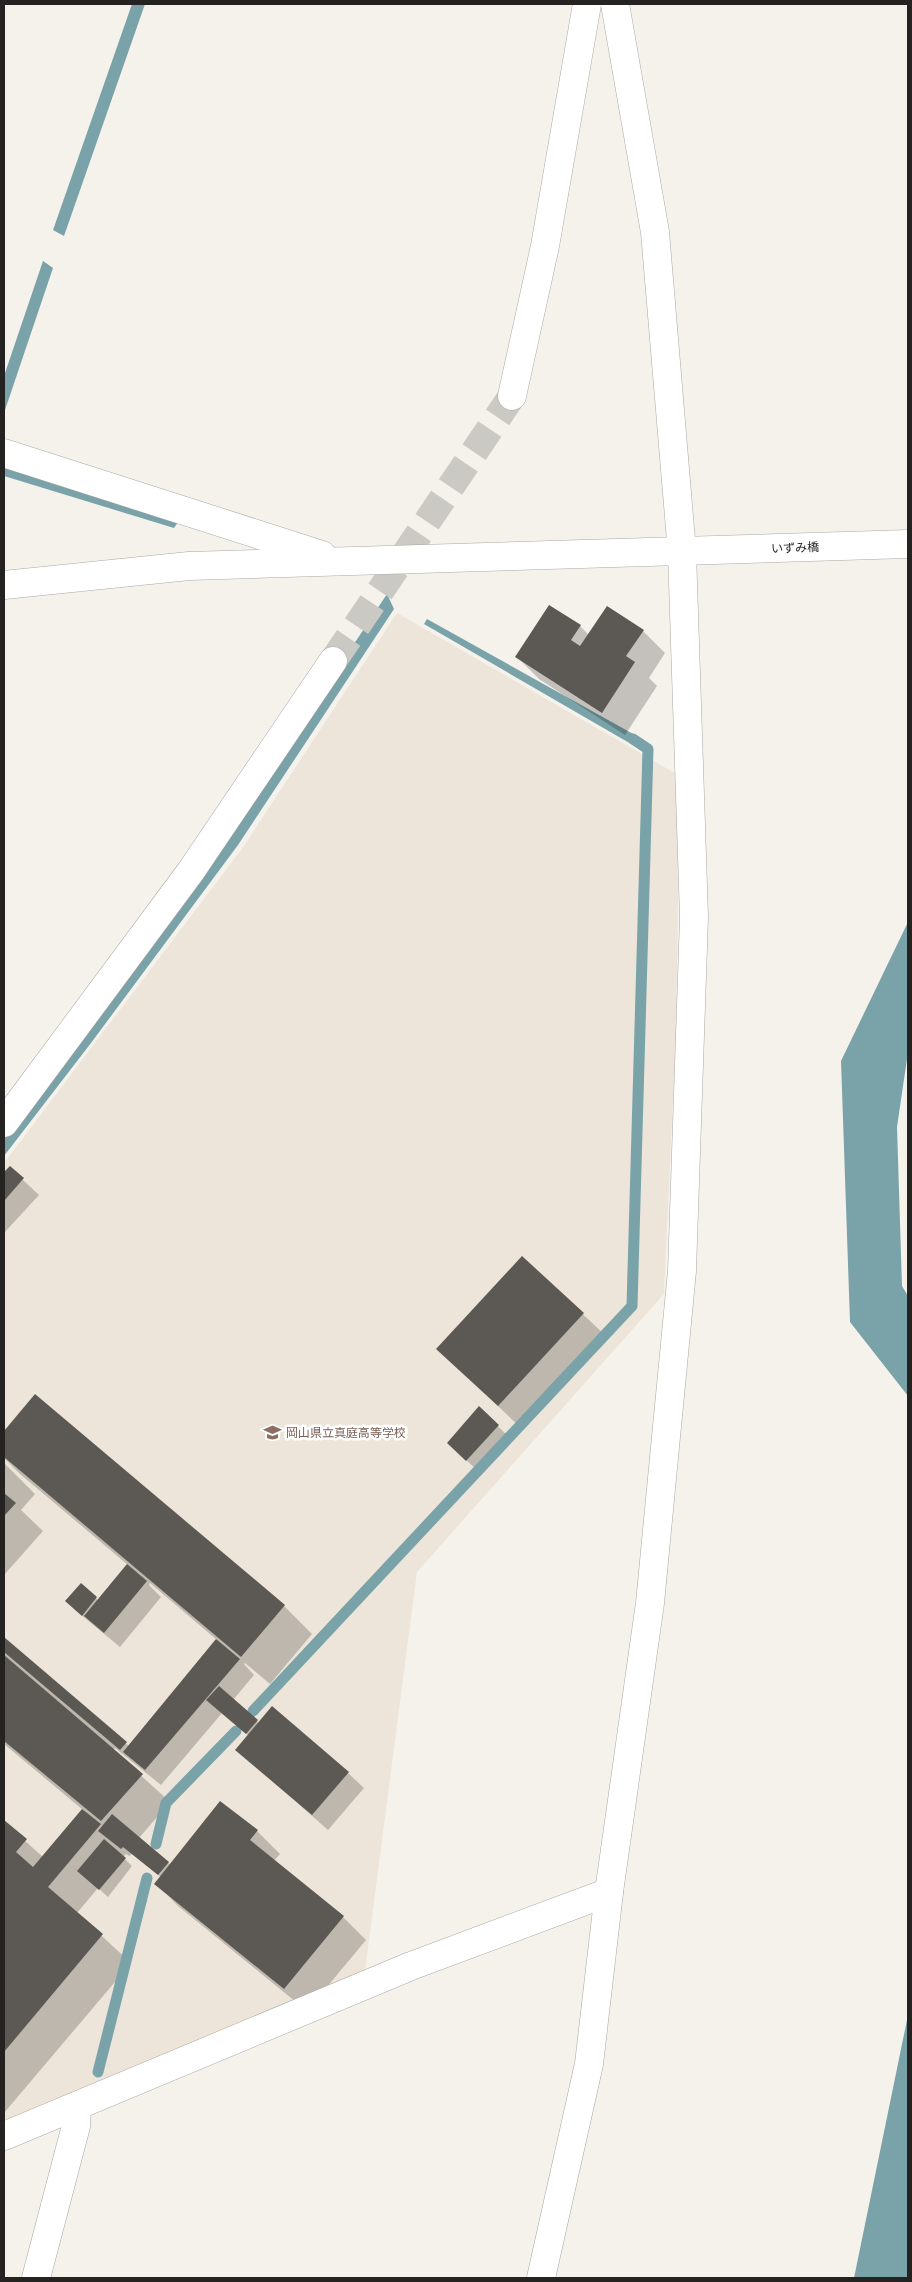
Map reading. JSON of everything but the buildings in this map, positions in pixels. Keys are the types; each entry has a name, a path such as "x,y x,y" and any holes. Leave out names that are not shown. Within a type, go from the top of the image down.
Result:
{"street":[{"path":"512,396 545,246 587,4"},
{"path":"541,2278 589,2064 609,1892 650,1603 682,1271 694,916 682,552 655,232 615,4"},
{"path":"4,453 342,562"},
{"name":"いずみ橋","path":"4,585 189,566 908,544"},
{"path":"4,1123 191,871 333,661"},
{"path":"4,2136 410,1966 609,1892"},
{"path":"36,2278 76,2126 77,2106"}],"shaded area":[{"name":"岡山県立真庭高等学校","path":"397,613 680,776 676,1033 664,1294 417,1572 365,1971 4,2124 4,1163 241,850"}],"water":[{"path":"132,4 145,4 64,236 53,230"},
{"path":"43,261 53,268 4,413 4,376"},
{"path":"4,466 178,522 174,528 4,476"},
{"path":"387,594 394,609 238,845 91,1043 4,1156 4,1133 225,839"},
{"path":"427,619 644,740 647,746 638,748 424,624"},
{"path":"908,922 908,1052 897,1127 902,1286 908,1296 908,1396 850,1322 841,1061"},
{"path":"908,2015 908,2278 854,2278"}],"waterway":[{"path":"253,1711 632,1306 648,749 633,739"},
{"path":"156,1844 166,1803 236,1731"},
{"path":"98,2072 147,1878"}],"tunnel":[{"path":"333,661 512,396"}],"place":[{"name":"岡山県立真庭高等学校","path":"272,1433"}]}
